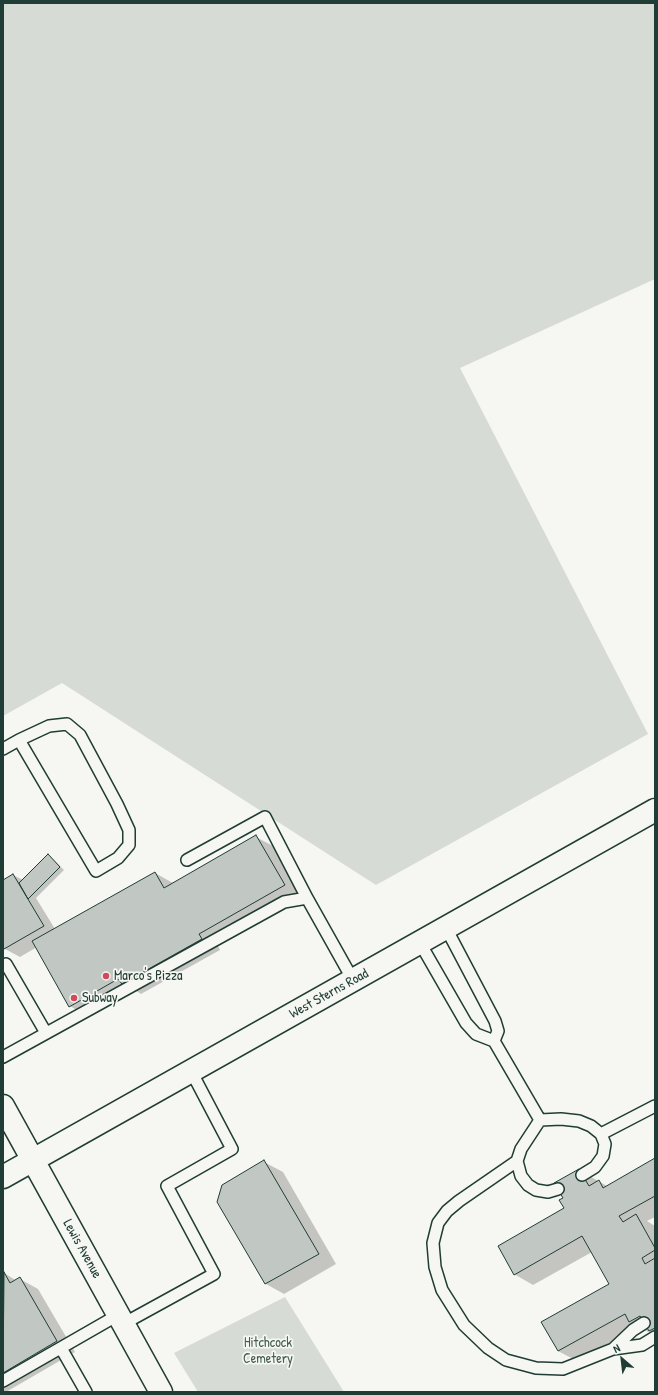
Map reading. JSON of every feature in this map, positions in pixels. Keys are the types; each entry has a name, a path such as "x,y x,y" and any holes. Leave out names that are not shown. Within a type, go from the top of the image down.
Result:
{"main road":[{"name":"West Sterns Road","path":"3,1177 655,810"},
{"name":"Lewis Avenue","path":"3,1106 161,1392"}],"lane":[{"path":"3,749 19,740 49,726 67,724 80,735 117,804 129,830 129,845 118,858 96,871 19,740"},
{"path":"187,860 265,816 307,898 353,980"},
{"path":"3,1057 284,902 307,898"},
{"path":"446,928 495,1021 498,1031 494,1040"},
{"path":"420,943 466,1023 476,1034 494,1040 540,1120"},
{"path":"6,964 46,1034"},
{"path":"3,1381 61,1348 214,1274 167,1186 232,1148 191,1071"},
{"path":"601,1134 655,1106"},
{"path":"540,1120 562,1119 579,1121 591,1126 601,1134 605,1144 603,1156 595,1167 582,1175"},
{"path":"540,1120 521,1149 517,1161 521,1176 528,1185 536,1190 548,1192 558,1189"},
{"path":"517,1161 459,1201 447,1211 438,1224 433,1243 435,1267 442,1290 464,1325 488,1348 506,1360 536,1368 562,1369 613,1348 642,1345 655,1337"},
{"path":"613,1348 633,1330 644,1323"},
{"path":"61,1348 86,1392"}],"green space":[{"path":"3,3 655,3 655,279 460,368 648,734 376,885 62,683 3,716"},
{"name":"Hitchcock Cemetery","path":"285,1297 344,1392 198,1392 174,1353"}],"building":[{"path":"256,835 285,885 199,934 202,939 122,984 118,979 69,1007 32,941 155,872 164,888"},
{"path":"48,854 60,867 28,899 19,883"},
{"path":"13,874 44,926 4,949 3,880"},
{"path":"655,1158 655,1196 619,1216 623,1222 636,1214 655,1248 655,1250 642,1258 645,1264 655,1258 655,1328 649,1331 640,1316 629,1322 625,1314 558,1351 541,1322 609,1284 582,1236 514,1275 498,1246 564,1208 559,1200 563,1198 554,1183 579,1169 589,1186 599,1180 603,1188"},
{"path":"264,1160 319,1254 265,1284 217,1202 222,1185"},
{"path":"4,1272 10,1283 20,1277 57,1341 3,1373"}],"place":[{"name":"Marco's Pizza","path":"106,976"},
{"name":"Subway","path":"74,998"}]}
